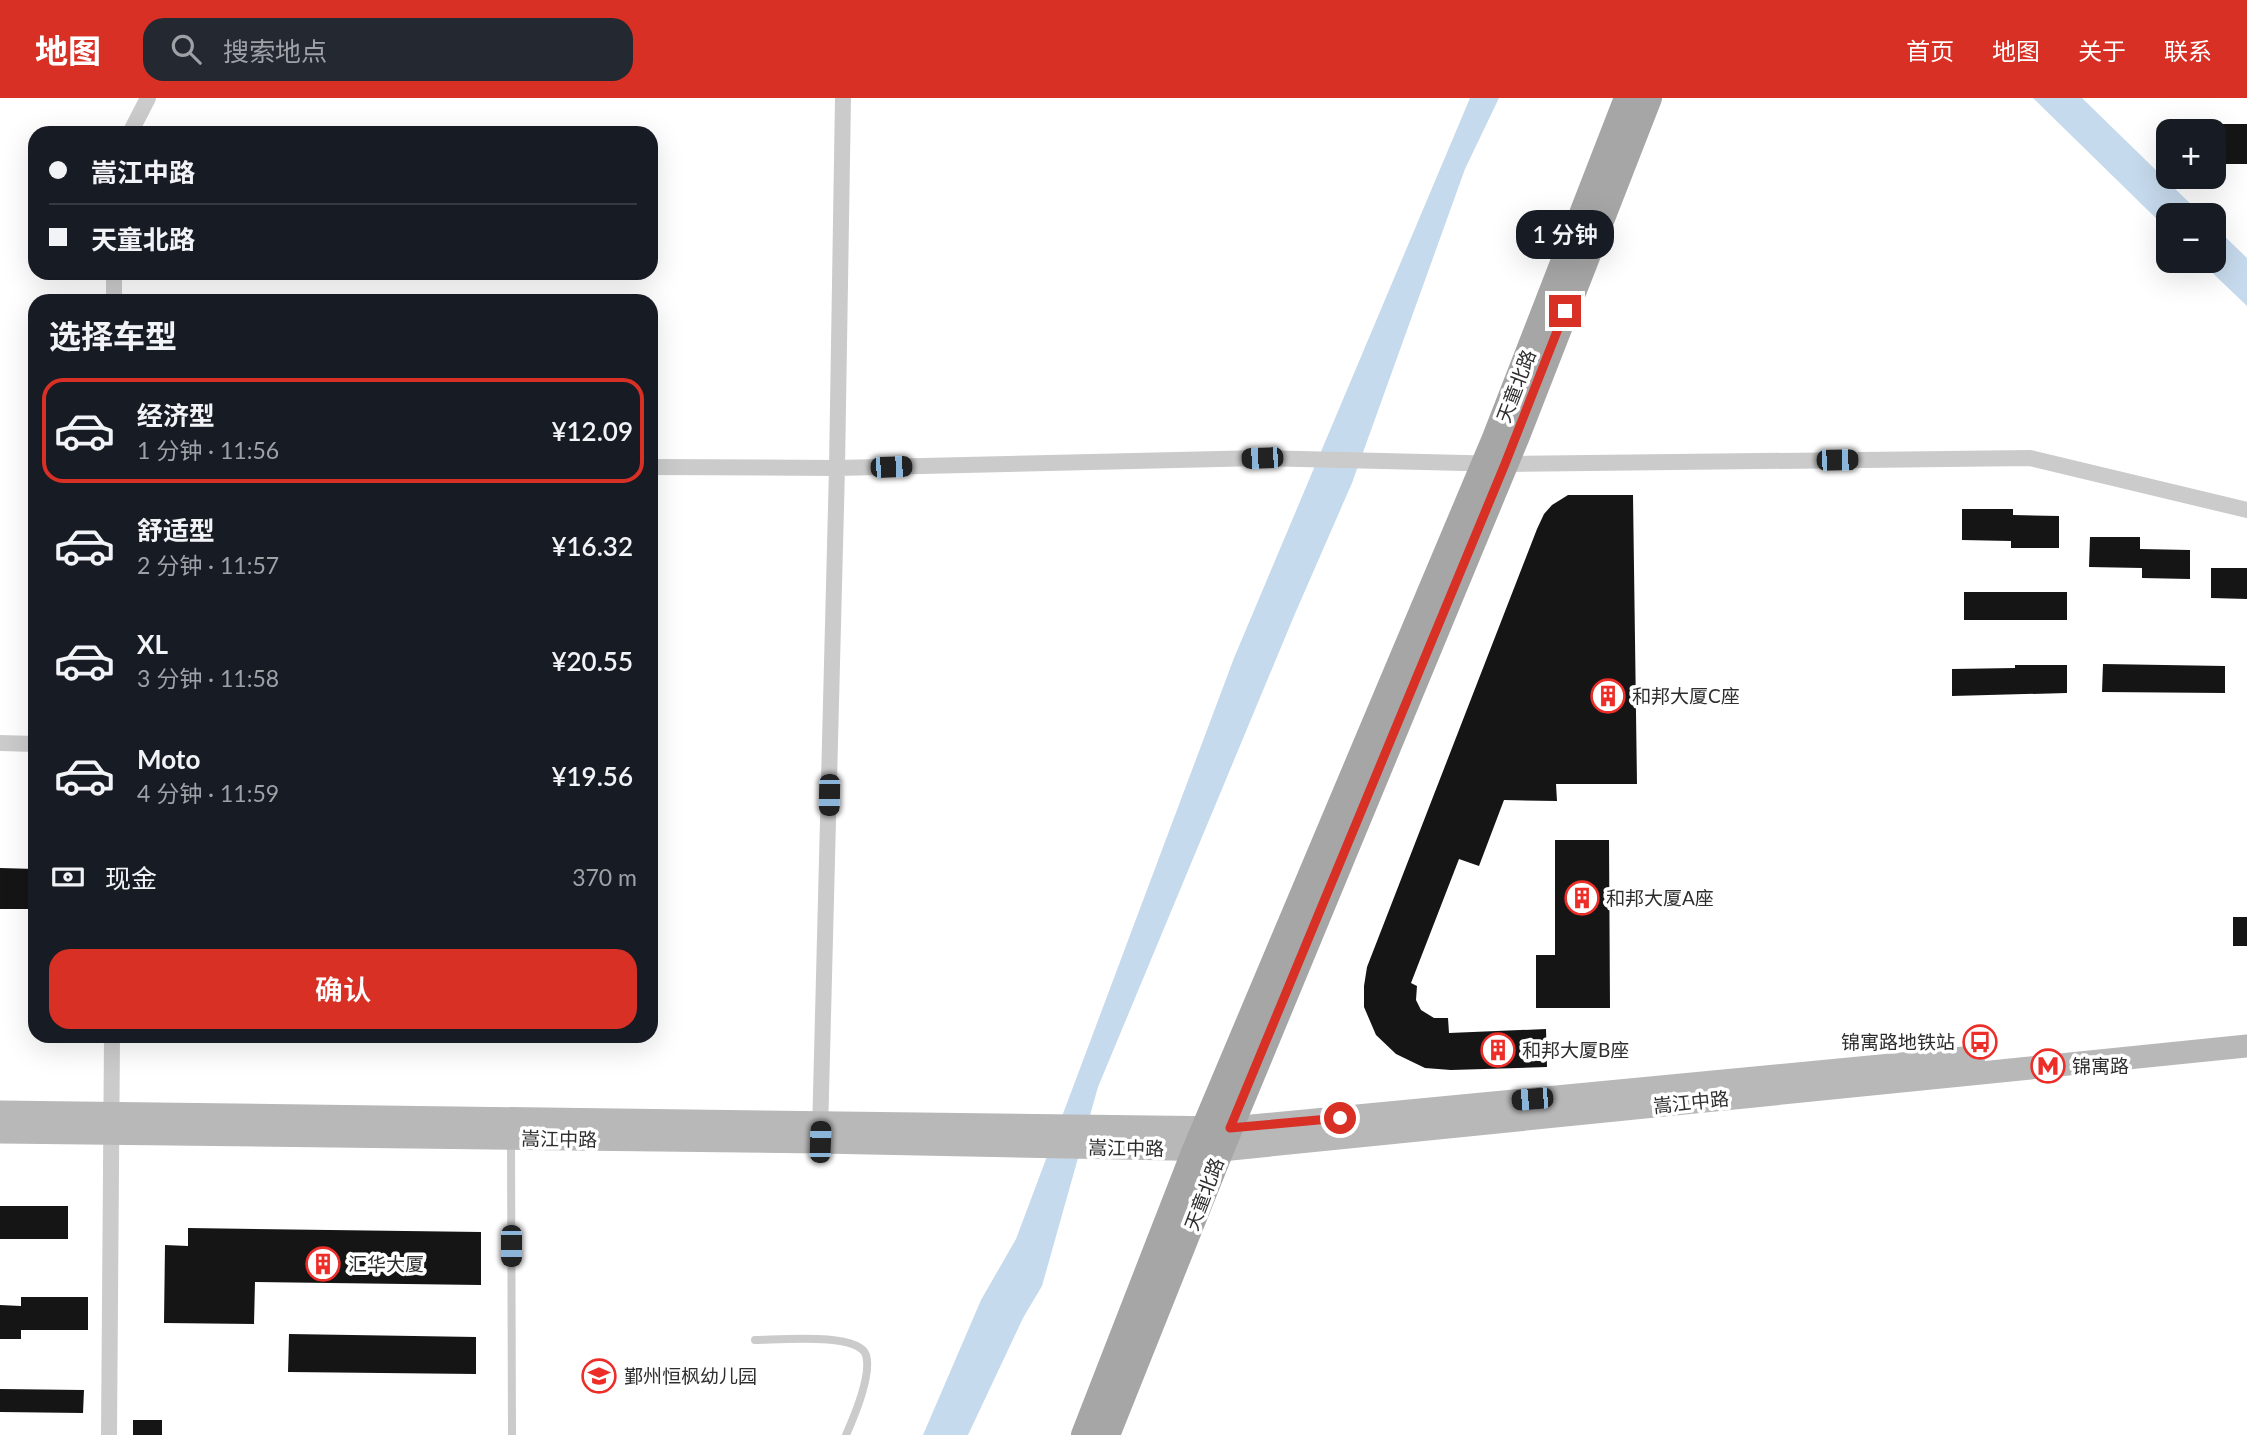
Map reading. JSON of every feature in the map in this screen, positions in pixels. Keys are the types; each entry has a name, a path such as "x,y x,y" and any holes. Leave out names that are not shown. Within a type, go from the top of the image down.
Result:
{"main road":[{"name":"天童北路","path":"1585,234 1627,98"},
{"name":"天童北路","path":"1107,1435 1495,455 1585,234 1649,98"},
{"path":"1084,1435 1199,1139 1495,455"},
{"name":"嵩江中路","path":"1226,1139 2247,1031"},
{"name":"嵩江中路","path":"0,1132 112,1123 1226,1139 2247,1046"},
{"name":"嵩江中路","path":"0,1112 112,1123 511,1138 820,1132 986,1146 1112,1148 1199,1139"}],"street":[{"path":"134,126 148,98"},
{"path":"820,1132 837,468 843,98"},
{"path":"658,467 837,468 1495,455 2030,458 2247,510"},
{"path":"0,743 28,744"},
{"path":"109,1435 113,1043"}],"lane":[{"path":"511,1138 512,1435"},
{"path":"755,1340 842,1340 858,1346 866,1356 865,1379 860,1403 846,1435"}],"water":[{"path":"1470,98 1499,98 1465,169 1352,483 1098,1087 1042,1286 1023,1318 968,1435 923,1435 981,1300 1016,1239 1234,658"},
{"path":"2033,98 2082,98 2156,170 2156,189 2175,189 2190,203 2156,203 2156,218"},
{"path":"2226,238 2247,258 2247,306 2213,273 2226,273"}],"building":[{"path":"2226,124 2247,124 2247,164 2226,164"},
{"path":"1568,495 1633,495 1637,784 1556,784 1557,801 1504,800 1479,866 1459,859 1411,983 1417,986 1416,1000 1421,1010 1434,1018 1448,1018 1449,1033 1546,1029 1547,1067 1451,1070 1425,1068 1396,1054 1376,1035 1364,1007 1367,967 1537,529 1552,505"},
{"path":"1962,509 2013,509 2013,515 2059,516 2059,548 2011,548 2011,541 1962,540"},
{"path":"2090,537 2140,537 2140,549 2190,550 2190,579 2142,578 2142,568 2089,567"},
{"path":"2211,568 2247,568 2247,599 2211,598"},
{"path":"1964,592 2067,592 2067,620 1964,620"},
{"path":"2103,664 2225,666 2225,693 2102,692"},
{"path":"2015,665 2067,665 2067,693 1952,696 1952,669 2015,668"},
{"name":"和邦大厦A座","path":"1555,840 1609,840 1610,1008 1536,1008 1536,955 1555,955"},
{"path":"0,868 28,869 28,909 0,909"},
{"path":"2233,917 2247,917 2247,946 2233,946"},
{"path":"0,1206 68,1206 68,1239 0,1239"},
{"name":"汇华大厦","path":"188,1228 481,1232 481,1285 255,1282 254,1324 164,1323 165,1245 188,1246"},
{"path":"21,1297 88,1297 88,1330 21,1330 21,1339 0,1339 0,1305 21,1306"},
{"path":"289,1334 476,1337 476,1374 288,1372"},
{"path":"0,1389 84,1390 83,1413 0,1412"},
{"path":"133,1420 162,1420 162,1435 133,1435"}],"place":[{"name":"和邦大厦C座","path":"1608,696"},
{"name":"和邦大厦A座","path":"1582,898"},
{"name":"锦寓路地铁站","path":"1980,1042"},
{"name":"和邦大厦B座","path":"1498,1050"},
{"name":"锦寓路","path":"2048,1066"},
{"name":"汇华大厦","path":"323,1264"},
{"name":"鄞州恒枫幼儿园","path":"599,1376"}],"route":[{"path":"1340,1118 1230,1128 1505,464 1565,311"}]}
